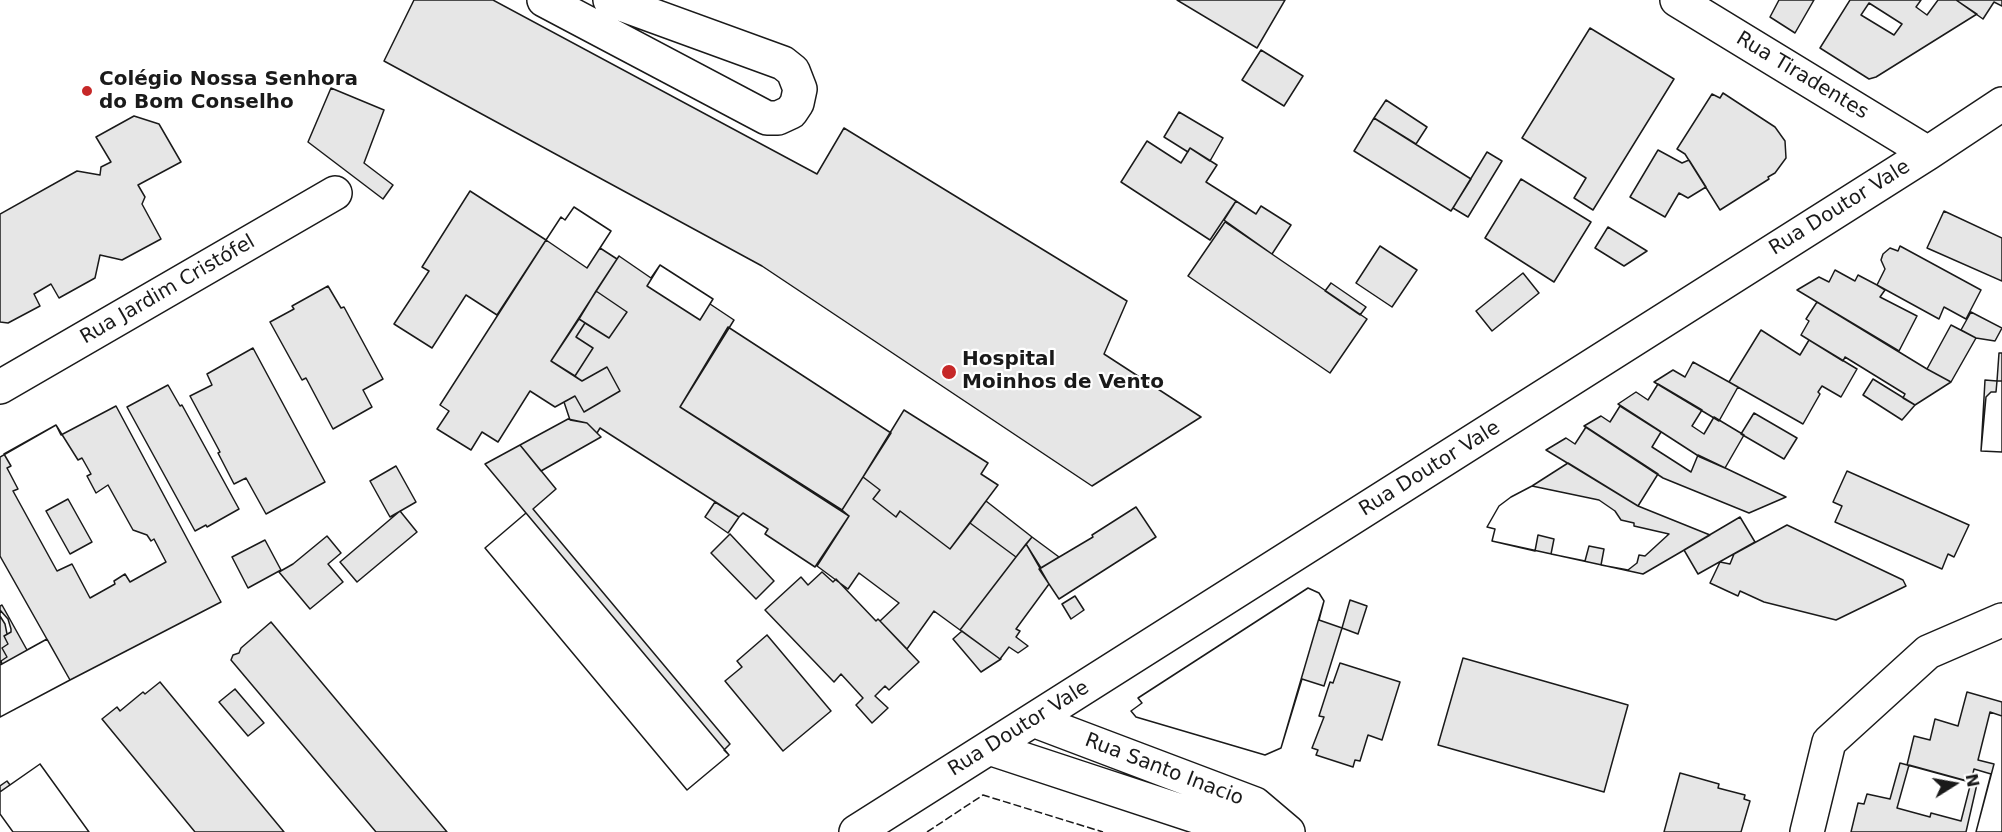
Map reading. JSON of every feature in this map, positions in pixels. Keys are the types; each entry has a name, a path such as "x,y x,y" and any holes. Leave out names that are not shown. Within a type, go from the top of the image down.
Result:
{"street":[{"path":"544,0 766,118 778,118 791,112 797,103 800,89 793,71 783,63 610,0"},
{"name":"Rua Tiradentes","path":"1677,0 1928,153"},
{"name":"Rua Doutor Vale","path":"856,832 2002,104"},
{"name":"Rua Jardim Cristófel","path":"0,387 335,193"},
{"path":"1807,832 1829,742 1928,652 2002,620"},
{"name":"Rua Santo Inacio","path":"1033,720 1255,804 1288,832"},
{"name":"Rua Santo Inacio","path":"989,748 1238,830 1288,832"}],"building":[{"path":"414,0 493,0 817,174 844,128 1127,301 1104,354 1201,417 1092,486 762,266 384,61"},
{"path":"1177,0 1285,0 1257,48"},
{"path":"1779,0 1814,0 1795,33 1770,17"},
{"path":"1850,0 1921,0 1916,7 1927,15 1938,0 1956,0 1977,14 1876,77 1869,79 1820,48","holes":["1869,3 1902,24 1894,35 1861,15"]},
{"path":"1956,0 2002,0 2002,6 1994,2 1983,19"},
{"path":"1590,28 1674,79 1593,210 1574,198 1586,178 1522,138"},
{"path":"1261,50 1303,76 1284,106 1242,80"},
{"path":"331,88 384,110 364,163 393,185 383,199 308,142"},
{"path":"1723,93 1775,127 1785,141 1786,158 1775,173 1768,177 1769,179 1720,210 1685,154 1677,149 1712,94 1720,98"},
{"path":"1386,100 1427,127 1416,144 1374,118"},
{"path":"1179,112 1223,138 1210,161 1190,148 1188,152 1164,137"},
{"path":"134,116 159,124 181,162 138,185 145,197 142,204 161,239 122,260 100,255 95,278 59,298 51,284 34,294 40,306 8,323 0,322 0,214 77,171 100,175 101,167 111,162 96,137"},
{"path":"1374,118 1471,179 1451,211 1354,151"},
{"path":"1147,141 1181,163 1190,148 1217,165 1206,182 1236,201 1210,240 1121,182"},
{"path":"1658,150 1682,163 1689,160 1706,187 1688,198 1679,193 1665,217 1630,197"},
{"path":"1487,152 1502,161 1468,217 1453,208"},
{"path":"1521,179 1591,222 1554,282 1485,238"},
{"path":"470,191 546,240 497,315 466,295 432,348 394,324 429,271 422,267"},
{"path":"1236,201 1256,214 1261,206 1291,225 1272,254 1224,220"},
{"path":"574,207 611,231 600,248 617,259 551,361 582,381 607,367 620,391 584,412 575,396 555,407 530,391 498,442 482,432 471,450 437,429 449,411 440,405 561,217 565,220"},
{"path":"574,207 611,231 587,268 546,240 561,217 565,220"},
{"path":"1944,211 2002,238 2002,281 1927,248"},
{"path":"1225,222 1367,319 1330,373 1188,276"},
{"path":"1608,227 1647,251 1624,266 1595,248"},
{"path":"1380,246 1417,270 1392,307 1356,283"},
{"path":"1900,246 1981,290 1966,319 1944,307 1939,319 1877,285 1885,269 1881,260 1883,254 1890,248 1898,251"},
{"path":"619,256 651,278 660,265 713,299 710,304 734,320 680,407 849,516 815,567 765,534 768,529 743,513 739,517 600,428 597,433 587,423 570,420 564,402 575,396 584,412 620,391 607,367 582,381 575,376 593,348 576,337 585,323 609,338 627,312 596,291"},
{"path":"660,265 713,299 700,320 647,286"},
{"path":"1835,270 1855,281 1858,275 1877,285 1885,290 1880,297 1917,316 1899,351 1797,290 1819,277 1829,282"},
{"path":"1523,273 1539,293 1492,331 1476,311"},
{"path":"1331,283 1366,307 1360,315 1325,291"},
{"path":"328,286 341,308 344,307 383,379 363,390 372,407 333,429 306,378 302,380 270,322 294,309 292,306"},
{"path":"596,291 627,312 609,338 579,319"},
{"path":"1817,302 1951,382 1915,405 1903,398 1905,394 1845,357 1843,361 1801,335 1809,321 1806,319"},
{"path":"1971,312 2002,328 1995,341 1976,338 1961,330"},
{"path":"579,319 585,323 576,337 593,348 575,376 551,361"},
{"path":"1951,325 1976,338 1951,382 1927,369"},
{"path":"728,327 891,433 842,510 680,407"},
{"path":"1761,330 1800,355 1809,340 1857,369 1841,397 1822,386 1803,424 1729,382"},
{"path":"253,348 325,482 266,514 246,478 234,484 190,396 212,385 207,374"},
{"path":"1999,353 2002,353 2002,452 1981,451 1985,380 1997,381"},
{"path":"1693,362 1738,387 1719,421 1654,382 1673,370 1685,377"},
{"path":"1873,379 1915,405 1902,420 1863,395"},
{"path":"1997,381 2002,381 2002,452 1981,451 1986,397 1991,392 1996,392"},
{"path":"1658,384 1702,410 1692,426 1704,434 1714,417 1744,435 1725,468 1700,457 1618,404 1636,392 1648,400"},
{"path":"168,385 180,406 182,405 239,509 195,531 127,407"},
{"path":"116,406 221,602 70,680 0,556 0,457 56,425 61,435"},
{"path":"1620,406 1661,432 1652,447 1691,472 1698,455 1786,497 1749,513 1663,478 1584,426 1601,416 1610,422"},
{"path":"904,410 988,463 981,474 998,485 950,549 900,511 896,517 873,499 880,490 863,477"},
{"path":"1754,413 1797,438 1784,459 1741,434"},
{"path":"568,419 587,423 601,437 541,471 520,445"},
{"path":"56,425 78,460 82,458 91,474 87,476 96,493 108,485 133,530 147,535 151,541 154,539 166,562 130,582 125,574 114,581 115,584 90,598 72,564 57,571 13,491 18,489 7,468 11,466 4,454"},
{"path":"1586,427 1658,474 1638,506 1546,450 1566,438 1575,444"},
{"path":"520,445 556,489 533,509 730,744 724,750 729,755 687,790 485,548 526,513 485,464"},
{"path":"1568,463 1638,506 1710,535 1643,574 1492,541 1495,529 1487,527 1499,506"},
{"path":"396,466 416,502 390,517 370,481"},
{"path":"1847,471 1969,525 1954,557 1948,554 1942,569 1835,522 1842,506 1833,502"},
{"path":"863,477 880,490 873,499 896,517 900,511 950,549 970,523 1016,557 960,630 934,611 907,649 880,621 899,603 859,573 848,589 817,566 849,516 842,510"},
{"path":"1532,486 1599,500 1615,511 1621,520 1634,523 1634,526 1669,534 1645,556 1639,555 1637,563 1628,570 1601,565 1604,549 1589,546 1585,561 1551,554 1554,539 1538,535 1535,551 1492,541 1495,529 1487,527 1499,506"},
{"path":"68,499 92,542 70,554 46,511"},
{"path":"986,501 1032,537 1016,557 970,523"},
{"path":"715,502 739,517 728,533 705,517"},
{"path":"1136,507 1156,537 1059,599 1039,569 1093,537 1092,535"},
{"path":"400,511 417,532 357,582 340,562"},
{"path":"526,513 729,755 687,790 485,548"},
{"path":"1740,517 1755,542 1698,574 1684,550"},
{"path":"1787,525 1903,580 1906,586 1836,620 1764,602 1740,591 1738,596 1710,583 1720,562 1730,564 1734,554"},
{"path":"730,534 774,581 756,599 711,553"},
{"path":"327,536 341,553 328,564 343,582 310,609 279,572 293,564"},
{"path":"1032,537 1059,557 1041,568 1026,544"},
{"path":"265,540 281,570 248,588 232,557"},
{"path":"1026,544 1049,584 1016,629 1020,631 1016,637 1028,646 1018,653 1009,647 1000,659 960,630"},
{"path":"822,572 833,582 836,579 919,662 889,690 885,686 875,696 888,708 872,723 856,705 863,698 841,674 834,682 765,610 801,577 808,585"},
{"path":"1308,588 1319,593 1324,601 1281,748 1265,755 1136,717 1131,711 1142,703 1138,698"},
{"path":"1308,588 1319,593 1324,601 1319,620 1342,628 1324,686 1302,679 1281,748 1265,755 1136,717 1131,711 1142,703 1138,698"},
{"path":"1075,596 1084,610 1071,619 1062,604"},
{"path":"1350,600 1367,606 1358,634 1342,628"},
{"path":"2,605 27,650 47,639 70,680 0,717 0,606"},
{"path":"0,610 8,619 11,632 4,636 8,644 2,648 7,657 1,661 0,665"},
{"path":"0,616 5,624 7,634 4,636 8,644 2,648 7,657 1,661 0,665"},
{"path":"271,622 447,832 376,832 231,660 233,655 239,653 241,648"},
{"path":"962,631 1001,659 981,672 953,639"},
{"path":"767,635 831,711 783,751 725,681 742,667 737,661"},
{"path":"47,639 70,680 0,717 0,665"},
{"path":"1463,658 1628,705 1604,792 1438,745"},
{"path":"1340,663 1400,682 1382,740 1368,735 1360,761 1355,760 1353,767 1316,755 1318,750 1312,748 1324,717 1319,716 1330,682 1333,683"},
{"path":"160,682 284,832 195,832 102,719 117,707 120,711 143,692 145,694"},
{"path":"235,689 264,723 248,736 219,702"},
{"path":"1967,692 2002,702 2002,832 1976,832 1991,774 1974,769 1971,782 1907,765 1914,736 1930,740 1935,719 1958,726"},
{"path":"1990,712 2002,716 2002,832 1976,832 1994,764 1978,760"},
{"path":"1900,763 1977,784 1966,832 1851,832 1858,803 1864,804 1867,794 1890,799"},
{"path":"40,764 89,832 13,832 0,814 0,792"},
{"path":"40,764 89,832 13,832 0,814 0,786 7,781 10,785"},
{"path":"1909,765 1971,782 1961,821 1931,813 1930,817 1897,808"},
{"path":"1680,773 1719,784 1718,788 1745,795 1744,799 1750,801 1741,832 1664,832"}],"fence":[{"path":"927,832 983,795 1103,832"}],"place":[{"name":"Colégio Nossa Senhora do Bom Conselho","path":"87,91"},
{"name":"Hospital Moinhos de Vento","path":"949,372"}]}
